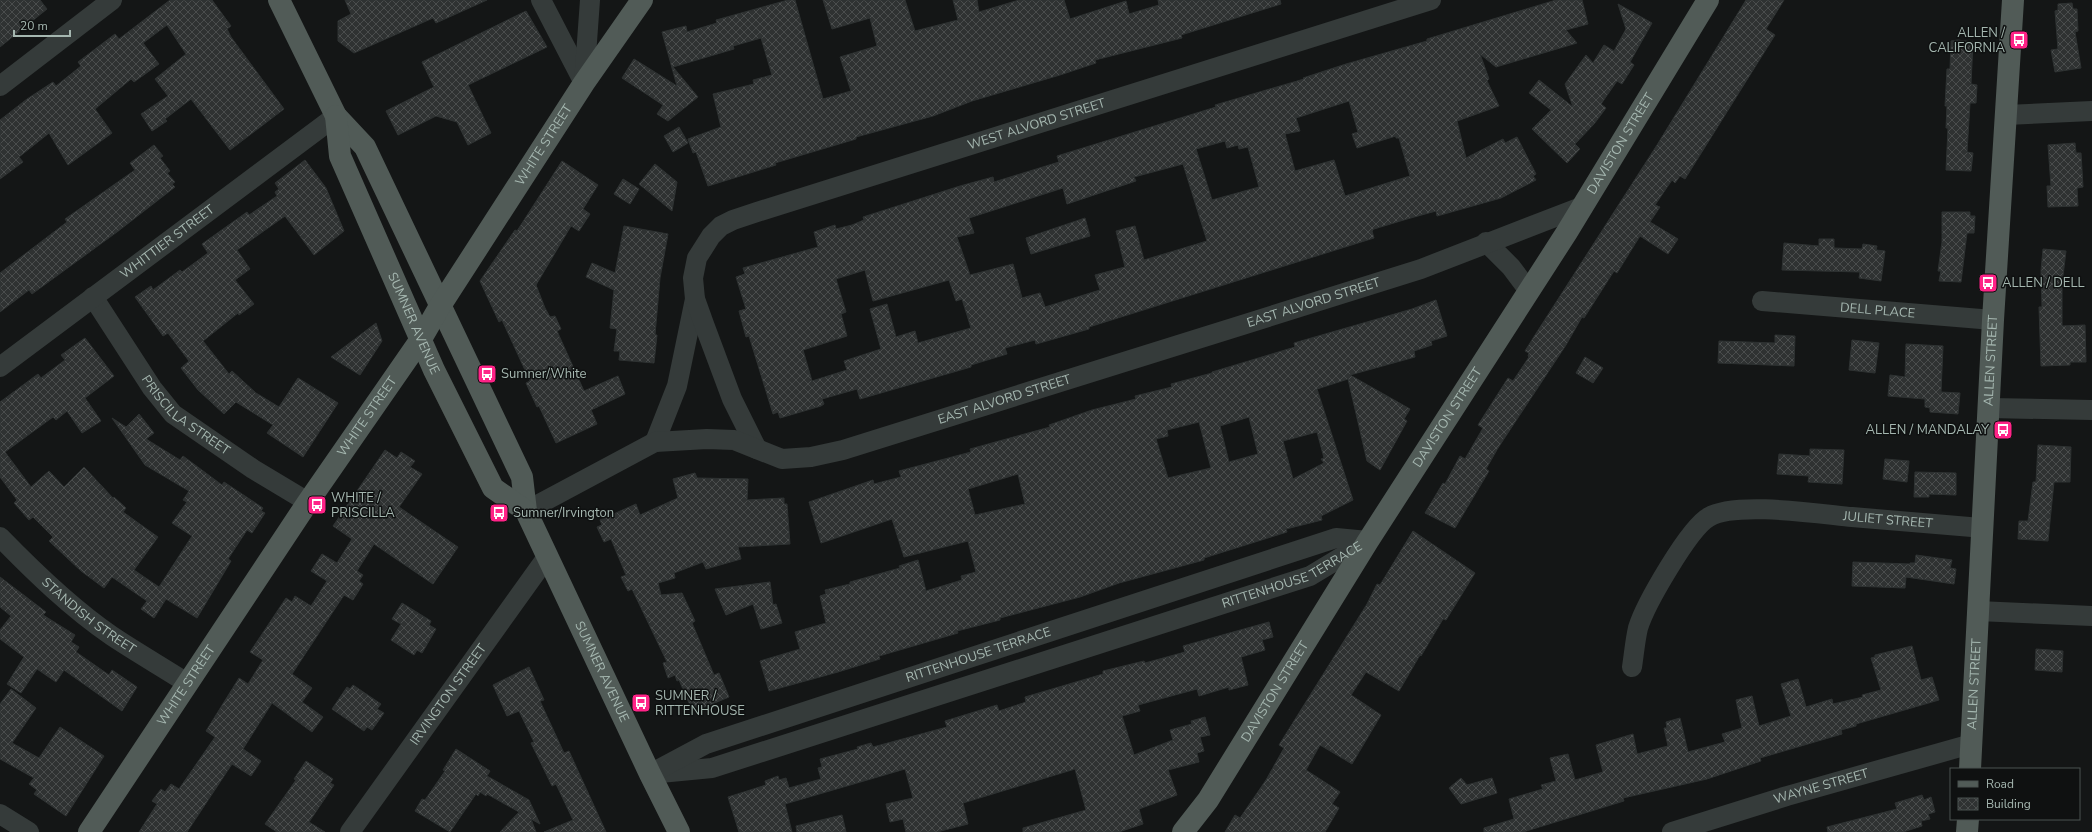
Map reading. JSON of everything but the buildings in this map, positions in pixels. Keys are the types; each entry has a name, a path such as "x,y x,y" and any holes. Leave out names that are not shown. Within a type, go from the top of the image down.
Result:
{"main road":[{"name":"SUMNER AVENUE","path":"279,0 336,116 365,147 522,477 526,511 650,774 680,832"},
{"name":"WHITE STREET","path":"89,832 308,502 421,339 440,306 584,83 642,0"},
{"name":"DAVISTON STREET","path":"1183,832 1208,800 1368,541 1529,291 1708,0"},
{"name":"ALLEN STREET","path":"1970,768 1988,408 2013,0"},
{"name":"SUMNER AVENUE","path":"336,116 340,156 421,339 493,488 526,511"},
{"path":"1967,832 1968,820"}],"street":[{"path":"0,86 112,0"},
{"path":"541,0 584,83"},
{"path":"584,83 590,0"},
{"name":"WEST ALVORD STREET","path":"757,448 732,399 695,299 693,278 697,258 711,236 721,226 733,220 1431,0"},
{"path":"2006,115 2092,111"},
{"name":"WHITTIER STREET","path":"0,367 336,116"},
{"name":"EAST ALVORD STREET","path":"526,511 655,442 720,439 734,440 757,448 776,458 789,459 811,457 843,450 1421,269 1486,242 1581,207"},
{"path":"1486,242 1511,267 1529,291"},
{"name":"PRISCILLA STREET","path":"93,297 152,388 173,414 253,469 308,502"},
{"name":"WEST ALVORD STREET","path":"655,442 669,411 679,379 695,299"},
{"name":"DELL PLACE","path":"1762,301 1993,320"},
{"path":"1988,408 2092,410"},
{"name":"JULIET STREET","path":"1632,667 1638,628 1657,588 1693,533 1708,517 1719,512 1747,510 1794,512 1982,528"},
{"name":"STANDISH STREET","path":"0,537 26,564 62,596 111,635 187,683"},
{"name":"RITTENHOUSE TERRACE","path":"650,774 706,744 1336,538 1368,541"},
{"name":"RITTENHOUSE TERRACE","path":"650,774 712,768 1310,576 1368,541"},
{"name":"IRVINGTON STREET","path":"350,832 548,557"},
{"path":"1978,611 2092,616"},
{"name":"WAYNE STREET","path":"1672,832 1787,796 1971,744"},
{"path":"0,814 29,832"}],"place":[{"name":"ALLEN / CALIFORNIA","path":"2019,40"},
{"name":"ALLEN / DELL","path":"1988,283"},
{"name":"Sumner/White","path":"487,374"},
{"name":"ALLEN / MANDALAY","path":"2003,430"},
{"name":"WHITE / PRISCILLA","path":"317,505"},
{"name":"Sumner/Irvington","path":"499,513"},
{"name":"SUMNER / RITTENHOUSE","path":"641,703"}]}
